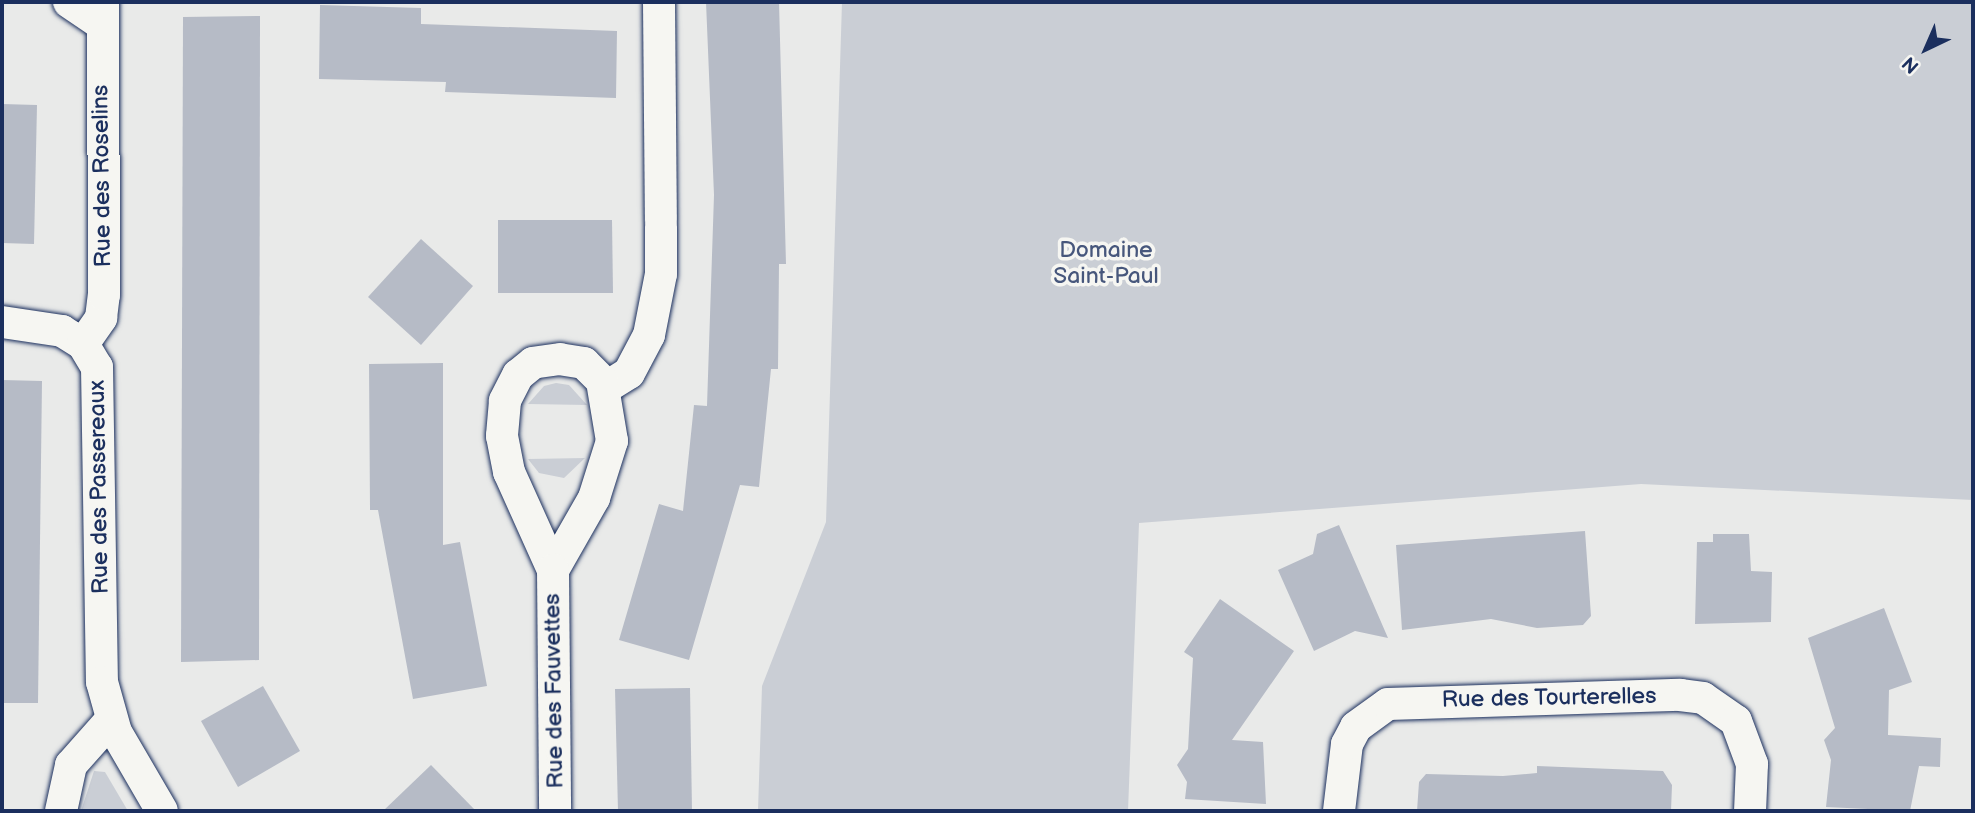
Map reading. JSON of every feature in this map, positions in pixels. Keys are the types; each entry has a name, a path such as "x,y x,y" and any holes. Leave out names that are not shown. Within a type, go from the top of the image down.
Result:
{"street":[{"path":"69,2 101,12"},
{"path":"605,388 629,373 649,335 661,274 659,2"},
{"name":"Rue des Roselins","path":"83,344 102,318 104,295 101,12"},
{"path":"2,322 45,326 83,344"},
{"name":"Rue des Passereaux","path":"83,344 99,379 100,660 111,720 162,811"},
{"name":"Rue des Fauvettes","path":"553,570 606,467 612,432 605,388 584,363 545,360 518,375 505,401 502,436 509,472 553,570 555,811"},
{"name":"Rue des Tourterelles","path":"1339,811 1347,744 1356,727 1388,704 1680,695 1703,698 1737,721 1749,743 1750,811"},
{"path":"61,811 71,765 111,720"}],"green space":[{"name":"Domaine Saint-Paul","path":"842,2 1973,2 1973,500 1641,484 1139,523 1128,811 758,811 762,686 826,522"},
{"path":"556,383 569,385 587,405 528,404 544,386"},
{"path":"585,458 564,478 539,473 528,459"},
{"path":"94,771 105,772 128,811 81,811"}],"building":[{"path":"706,2 779,2 786,264 779,264 778,369 771,369 759,487 740,485 689,660 619,640 659,504 683,511 694,405 707,406 714,195"},
{"path":"320,5 421,8 421,24 617,31 616,98 445,92 446,82 319,79"},
{"path":"260,16 259,660 181,662 183,17"},
{"path":"2,104 37,105 34,244 2,243"},
{"path":"498,220 612,220 613,293 498,293"},
{"path":"421,239 473,286 421,345 368,297"},
{"path":"443,363 443,545 460,542 487,686 413,699 378,510 370,510 369,364"},
{"path":"2,380 42,381 38,703 2,703"},
{"path":"1339,525 1388,638 1355,631 1314,651 1278,570 1313,554 1317,534"},
{"path":"1585,531 1591,616 1583,625 1537,628 1491,619 1402,630 1396,545"},
{"path":"1713,534 1749,534 1751,571 1772,572 1771,622 1695,624 1697,542 1713,542"},
{"path":"1220,599 1294,651 1232,740 1263,742 1266,804 1185,799 1187,782 1177,765 1188,749 1193,658 1184,652"},
{"path":"1884,608 1912,682 1889,690 1888,735 1941,738 1940,767 1919,766 1910,811 1826,807 1831,760 1824,740 1835,728 1808,638"},
{"path":"263,686 300,751 238,787 201,721"},
{"path":"690,688 692,811 618,811 615,689"},
{"path":"431,765 476,811 383,811"},
{"path":"1537,766 1663,771 1672,785 1671,811 1417,811 1419,782 1426,774 1503,776 1537,773"}]}
